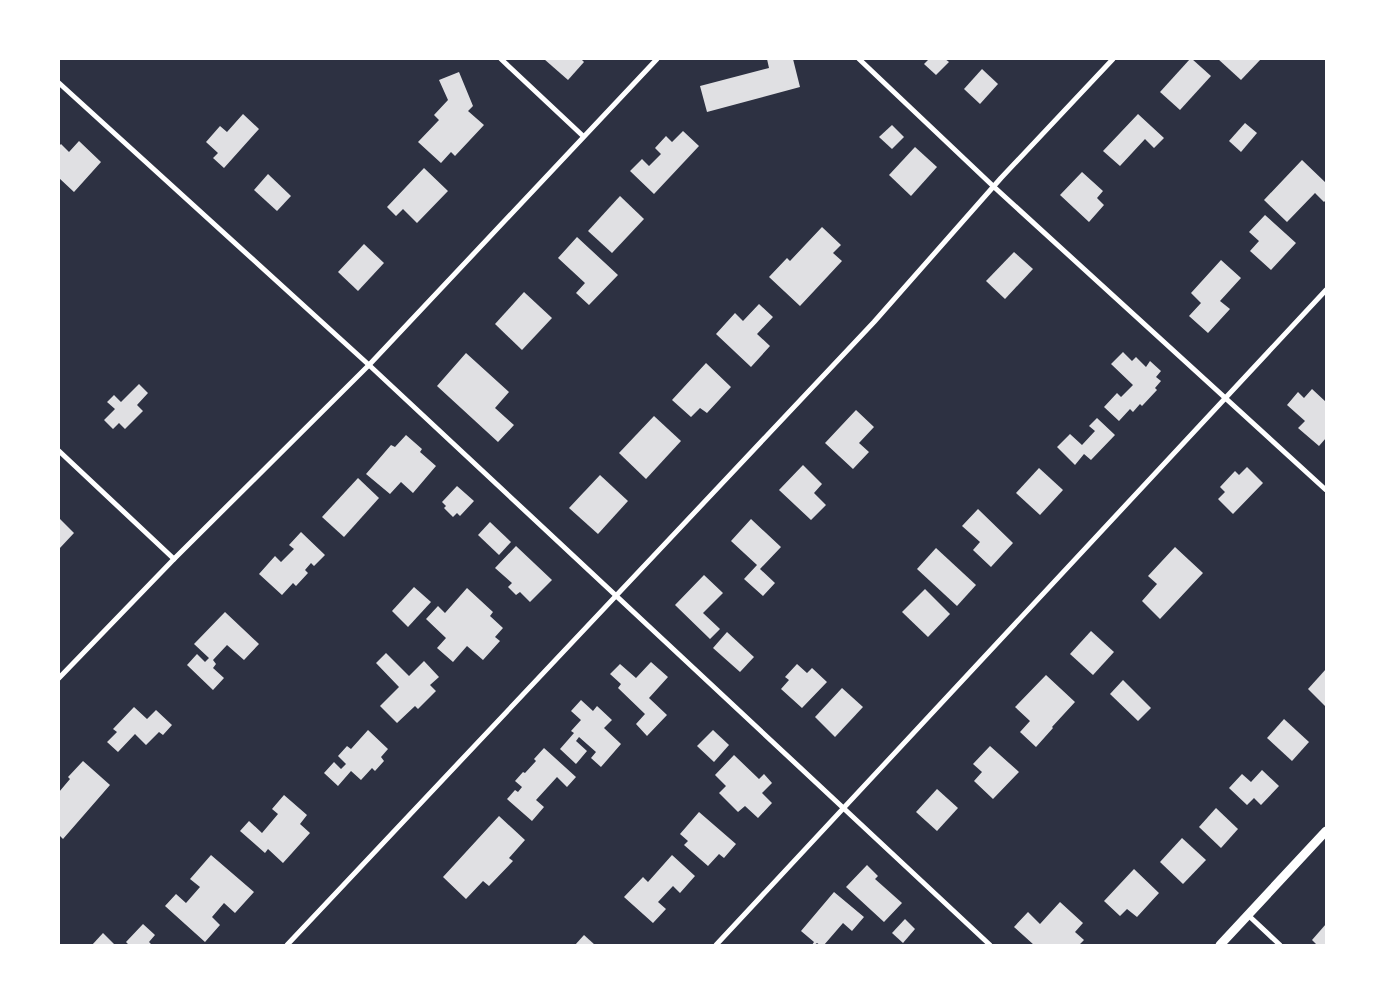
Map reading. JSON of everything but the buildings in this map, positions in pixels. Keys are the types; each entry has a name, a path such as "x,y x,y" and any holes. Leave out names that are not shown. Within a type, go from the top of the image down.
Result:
{"street":[{"path":"501,59 583,136"},
{"path":"59,678 174,559 369,364 657,59"},
{"path":"859,59 994,186 1326,490"},
{"path":"287,945 874,322 994,186 1113,59"},
{"path":"59,84 369,364 990,945"},
{"path":"716,945 1326,290"},
{"path":"59,452 174,559"},
{"path":"1220,945 1326,831"},
{"path":"1248,915 1280,945"}]}
